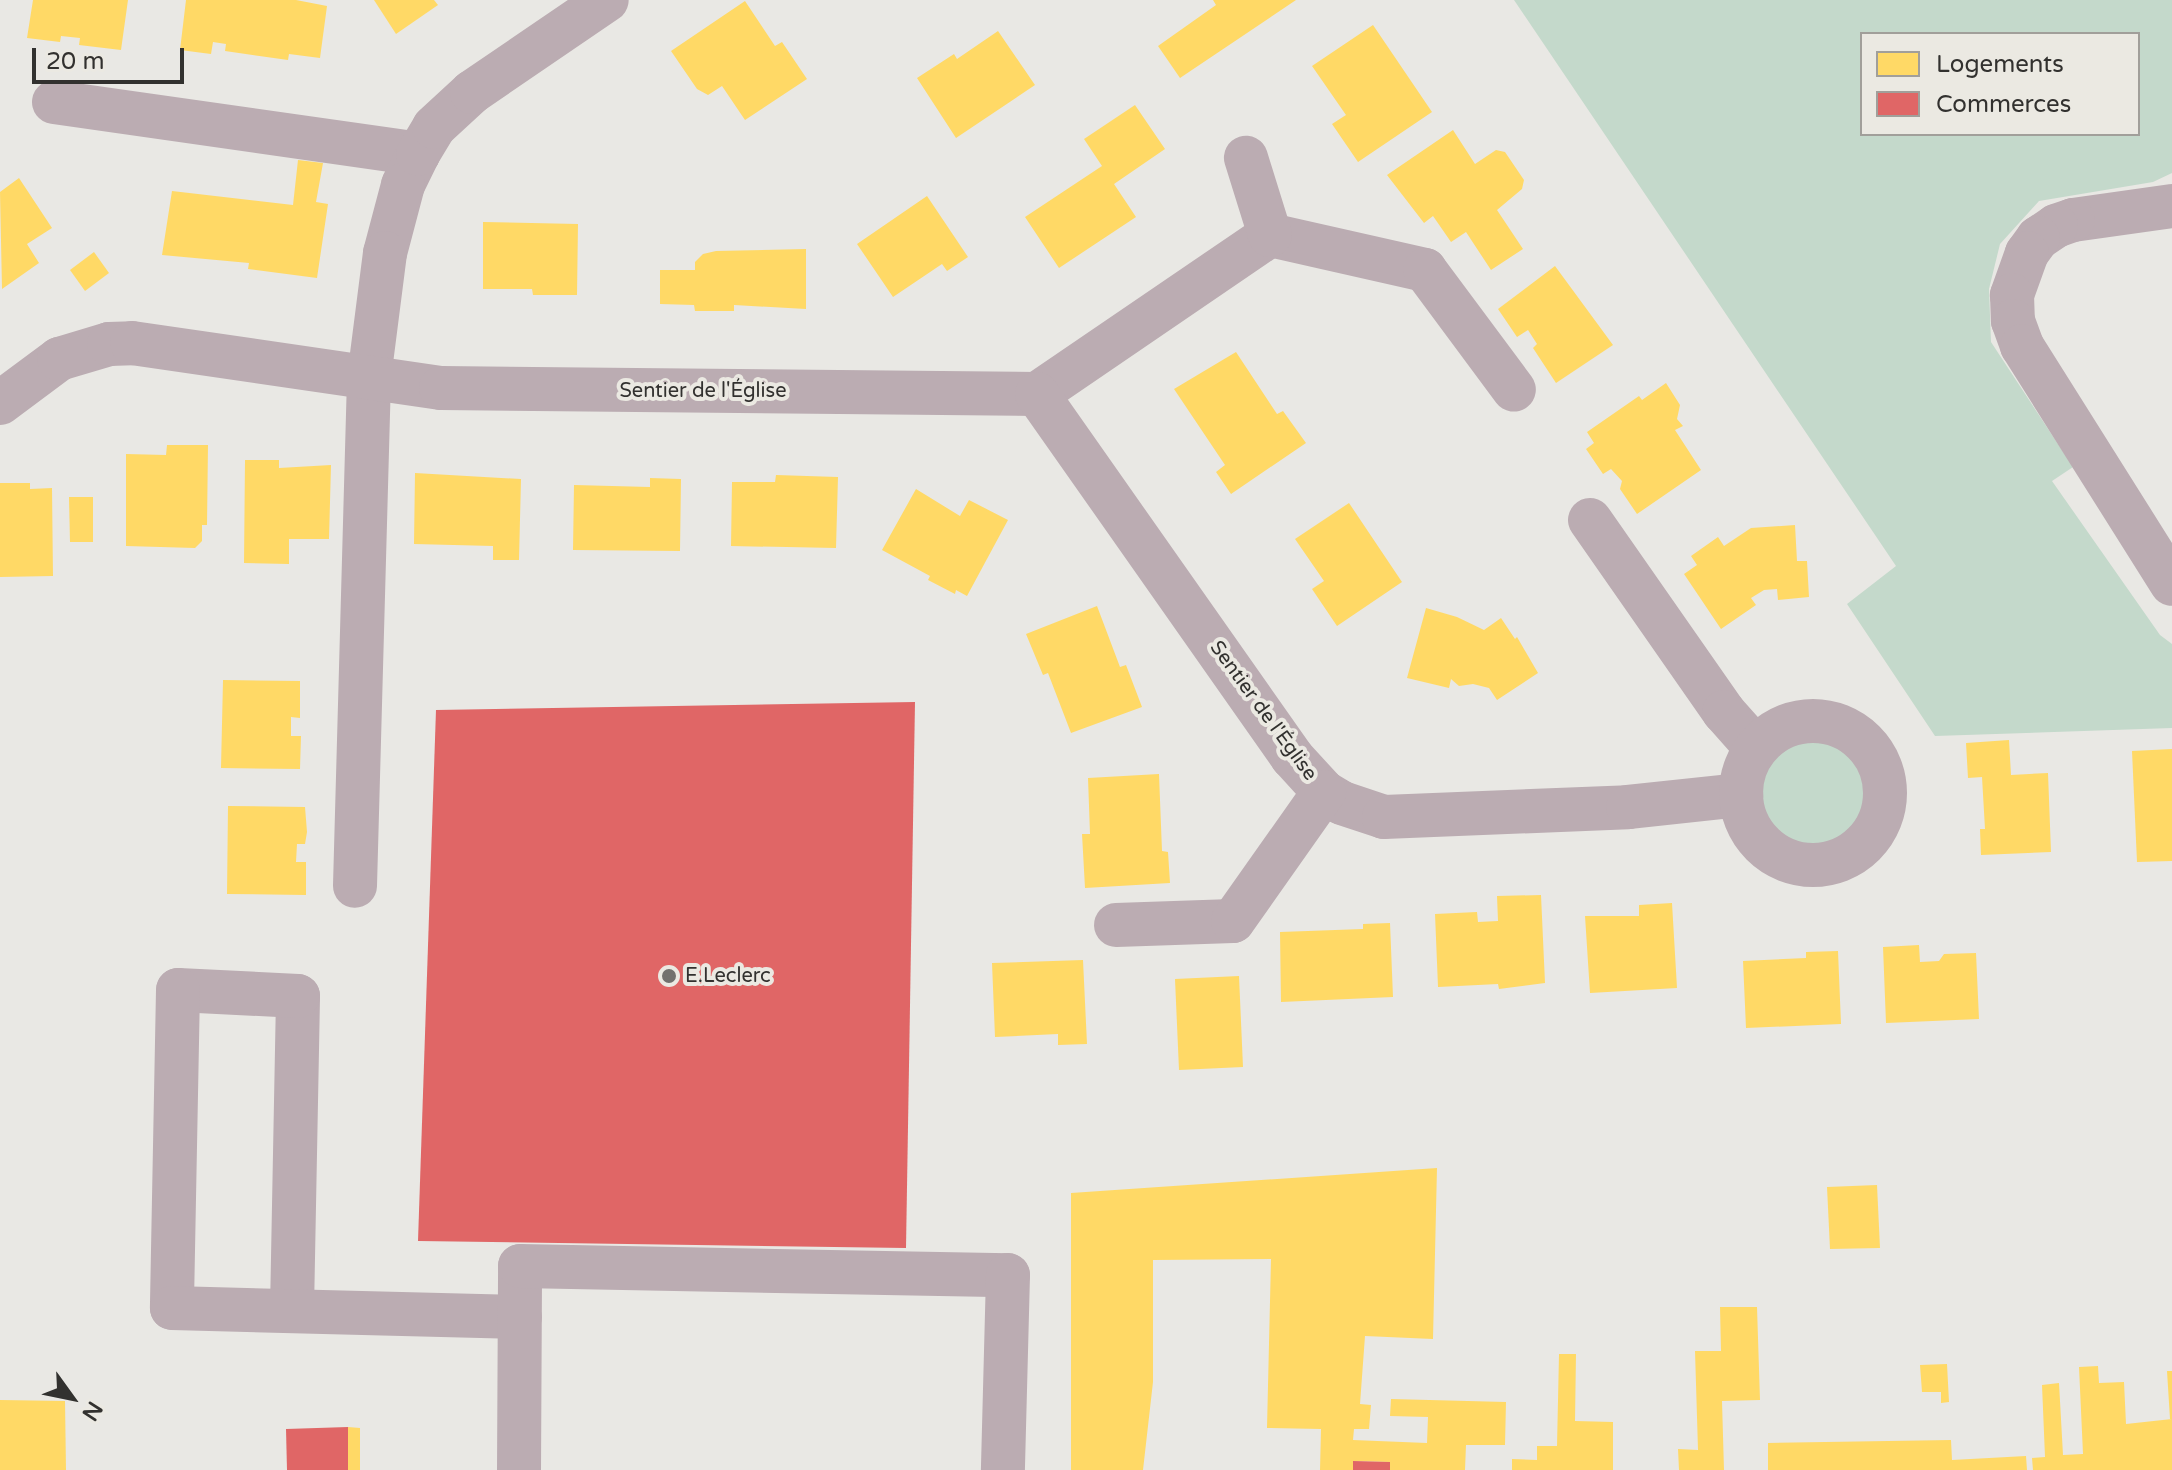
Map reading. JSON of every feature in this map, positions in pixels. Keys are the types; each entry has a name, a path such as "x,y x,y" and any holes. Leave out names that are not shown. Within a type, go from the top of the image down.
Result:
{"street":[{"path":"355,886 369,378 385,253 403,185 434,127 472,92 607,0"},
{"path":"54,102 418,154"},
{"path":"1246,158 1270,235"},
{"path":"2172,206 2073,220 2056,226 2038,238 2027,253 2012,295 2013,321 2022,346 2172,584"},
{"path":"1037,394 1270,235 1425,270 1514,390"},
{"name":"Sentier de l'Église","path":"0,403 59,359 109,344 132,343 369,378 483,390 1037,394 1292,757 1324,792 1342,803 1384,817 1628,807 1741,795"},
{"path":"1590,520 1724,712 1756,748"},
{"path":"1798,722 1832,723 1848,729 1861,739 1881,766 1886,799 1875,832 1851,856 1819,866 1802,866 1771,853 1749,828 1741,795 1744,771 1756,748 1768,736 1798,722"},
{"name":"Sentier de l'Église","path":"1116,925 1233,921 1324,792"},
{"path":"292,1310 298,996 178,990 172,1308 520,1317"},
{"path":"519,1470 520,1266 1008,1275 1003,1470"}],"green space":[{"path":"1514,0 2172,0 2172,173 2153,182 2039,201 2000,244 1989,289 1991,342 2073,467 2052,481 2160,635 2172,644 2172,728 1935,736 1847,604 1896,566"},
{"path":"1814,736 1836,740 1855,753 1868,772 1872,794 1868,816 1855,835 1836,848 1814,852 1792,848 1773,835 1760,816 1756,794 1760,772 1773,753 1792,740"}],"building: Logements":[{"path":"33,0 128,0 121,50 79,45 80,38 61,36 60,42 27,38"},
{"path":"186,0 296,0 327,6 320,58 289,54 288,60 225,51 226,44 213,42 211,54 180,50"},
{"path":"374,0 434,0 438,5 396,34"},
{"path":"1213,0 1296,0 1180,78 1158,46 1216,5"},
{"path":"745,1 775,46 782,42 807,79 745,120 722,86 708,95 697,89 671,51"},
{"path":"1373,25 1432,112 1358,162 1332,124 1346,115 1312,66"},
{"path":"998,31 1035,85 956,138 917,78 954,54 957,59"},
{"path":"1135,105 1165,149 1114,184 1136,217 1059,268 1025,217 1102,166 1084,139"},
{"path":"1453,130 1475,164 1496,150 1505,152 1524,180 1522,189 1497,210 1523,249 1491,270 1466,232 1451,242 1433,216 1424,223 1387,175"},
{"path":"298,160 323,163 316,202 328,204 317,278 248,269 249,263 162,255 172,191 293,205"},
{"path":"19,178 52,228 27,244 39,263 2,289 0,192"},
{"path":"927,196 968,257 947,271 942,264 893,297 857,244"},
{"path":"483,222 578,224 577,295 533,295 532,289 483,289"},
{"path":"806,249 806,309 734,305 734,311 695,311 694,305 660,304 660,270 695,270 695,262 703,254 716,251"},
{"path":"94,252 109,273 85,291 70,270"},
{"path":"1555,266 1613,345 1556,383 1533,348 1537,344 1528,330 1517,337 1498,309"},
{"path":"1236,352 1277,414 1283,411 1306,443 1231,494 1216,472 1225,465 1174,389"},
{"path":"1666,383 1680,405 1677,419 1683,426 1675,430 1701,470 1637,514 1620,489 1622,481 1611,469 1603,474 1586,449 1594,443 1587,432 1639,396 1642,400"},
{"path":"167,445 208,445 207,525 202,525 202,541 195,548 126,546 126,454 166,455"},
{"path":"245,460 279,460 279,468 331,465 329,539 289,539 289,564 244,563"},
{"path":"415,473 521,479 519,560 493,560 493,546 414,544"},
{"path":"776,475 838,477 836,548 731,546 732,482 775,482"},
{"path":"650,478 681,479 680,551 573,550 574,485 650,487"},
{"path":"0,483 30,483 30,489 52,488 53,576 0,577"},
{"path":"916,489 960,516 969,500 1008,520 967,596 956,590 955,594 928,580 930,576 882,550"},
{"path":"69,497 93,497 93,542 70,542"},
{"path":"1349,503 1402,582 1337,626 1312,589 1324,581 1295,539"},
{"path":"1795,525 1797,561 1807,561 1809,597 1778,600 1777,589 1764,590 1751,598 1756,605 1721,629 1684,574 1697,565 1691,556 1718,537 1724,546 1751,528"},
{"path":"1097,606 1120,667 1126,665 1142,707 1071,733 1048,673 1043,675 1026,634"},
{"path":"1426,608 1457,617 1484,630 1501,618 1515,639 1517,637 1538,673 1497,700 1489,688 1473,684 1459,686 1451,679 1449,688 1407,678"},
{"path":"223,680 300,681 300,718 291,717 291,736 301,736 300,769 221,768"},
{"path":"2009,740 2011,775 2048,773 2051,852 1981,855 1980,829 1985,829 1982,777 1968,778 1966,743"},
{"path":"2172,749 2172,861 2137,862 2132,751"},
{"path":"1159,774 1162,851 1168,852 1170,883 1085,888 1082,834 1090,834 1088,778"},
{"path":"228,806 305,807 307,832 305,844 297,844 296,862 306,862 306,895 227,894"},
{"path":"1541,895 1545,983 1499,989 1498,984 1438,987 1435,914 1477,912 1478,922 1498,921 1497,896"},
{"path":"1672,903 1677,988 1590,993 1585,916 1639,916 1639,905"},
{"path":"1390,923 1393,997 1281,1002 1280,932 1363,929 1363,924"},
{"path":"1919,945 1920,962 1939,961 1944,954 1976,953 1979,1019 1886,1023 1883,947"},
{"path":"1838,951 1841,1024 1746,1028 1743,961 1806,958 1806,952"},
{"path":"1083,960 1087,1044 1058,1045 1058,1034 995,1037 992,963"},
{"path":"1239,976 1243,1067 1179,1070 1175,979"},
{"path":"1437,1168 1433,1339 1365,1336 1360,1404 1371,1405 1369,1429 1354,1429 1353,1440 1427,1443 1428,1417 1390,1416 1391,1399 1506,1402 1505,1445 1466,1445 1465,1470 1390,1470 1390,1462 1353,1461 1353,1470 1320,1470 1321,1429 1267,1428 1271,1259 1153,1260 1153,1382 1143,1470 1071,1470 1071,1193"},
{"path":"1877,1185 1880,1248 1830,1249 1827,1187"},
{"path":"1720,1307 1757,1307 1760,1400 1722,1401 1724,1470 1679,1470 1678,1449 1698,1450 1695,1351 1721,1351"},
{"path":"1559,1354 1576,1354 1575,1421 1613,1422 1613,1470 1512,1470 1512,1459 1537,1460 1537,1446 1557,1446"},
{"path":"1947,1364 1949,1402 1941,1403 1941,1392 1922,1392 1920,1365"},
{"path":"2098,1366 2099,1383 2124,1382 2126,1424 2172,1419 2172,1470 2033,1470 2032,1458 2045,1457 2042,1385 2059,1383 2063,1455 2083,1454 2079,1367"},
{"path":"2167,1371 2172,1371 2172,1419 2170,1419"},
{"path":"0,1400 65,1401 66,1470 0,1470"},
{"path":"348,1427 360,1428 360,1470 348,1470"},
{"path":"1951,1440 1952,1460 2026,1456 2027,1470 1768,1470 1768,1443"}],"building: Commerces":[{"name":"E.Leclerc","path":"915,702 906,1248 418,1241 436,710"},
{"path":"348,1427 348,1470 287,1470 286,1429"},
{"path":"1353,1461 1390,1462 1390,1470 1353,1470"}],"place":[{"name":"E.Leclerc","path":"669,976"}]}
